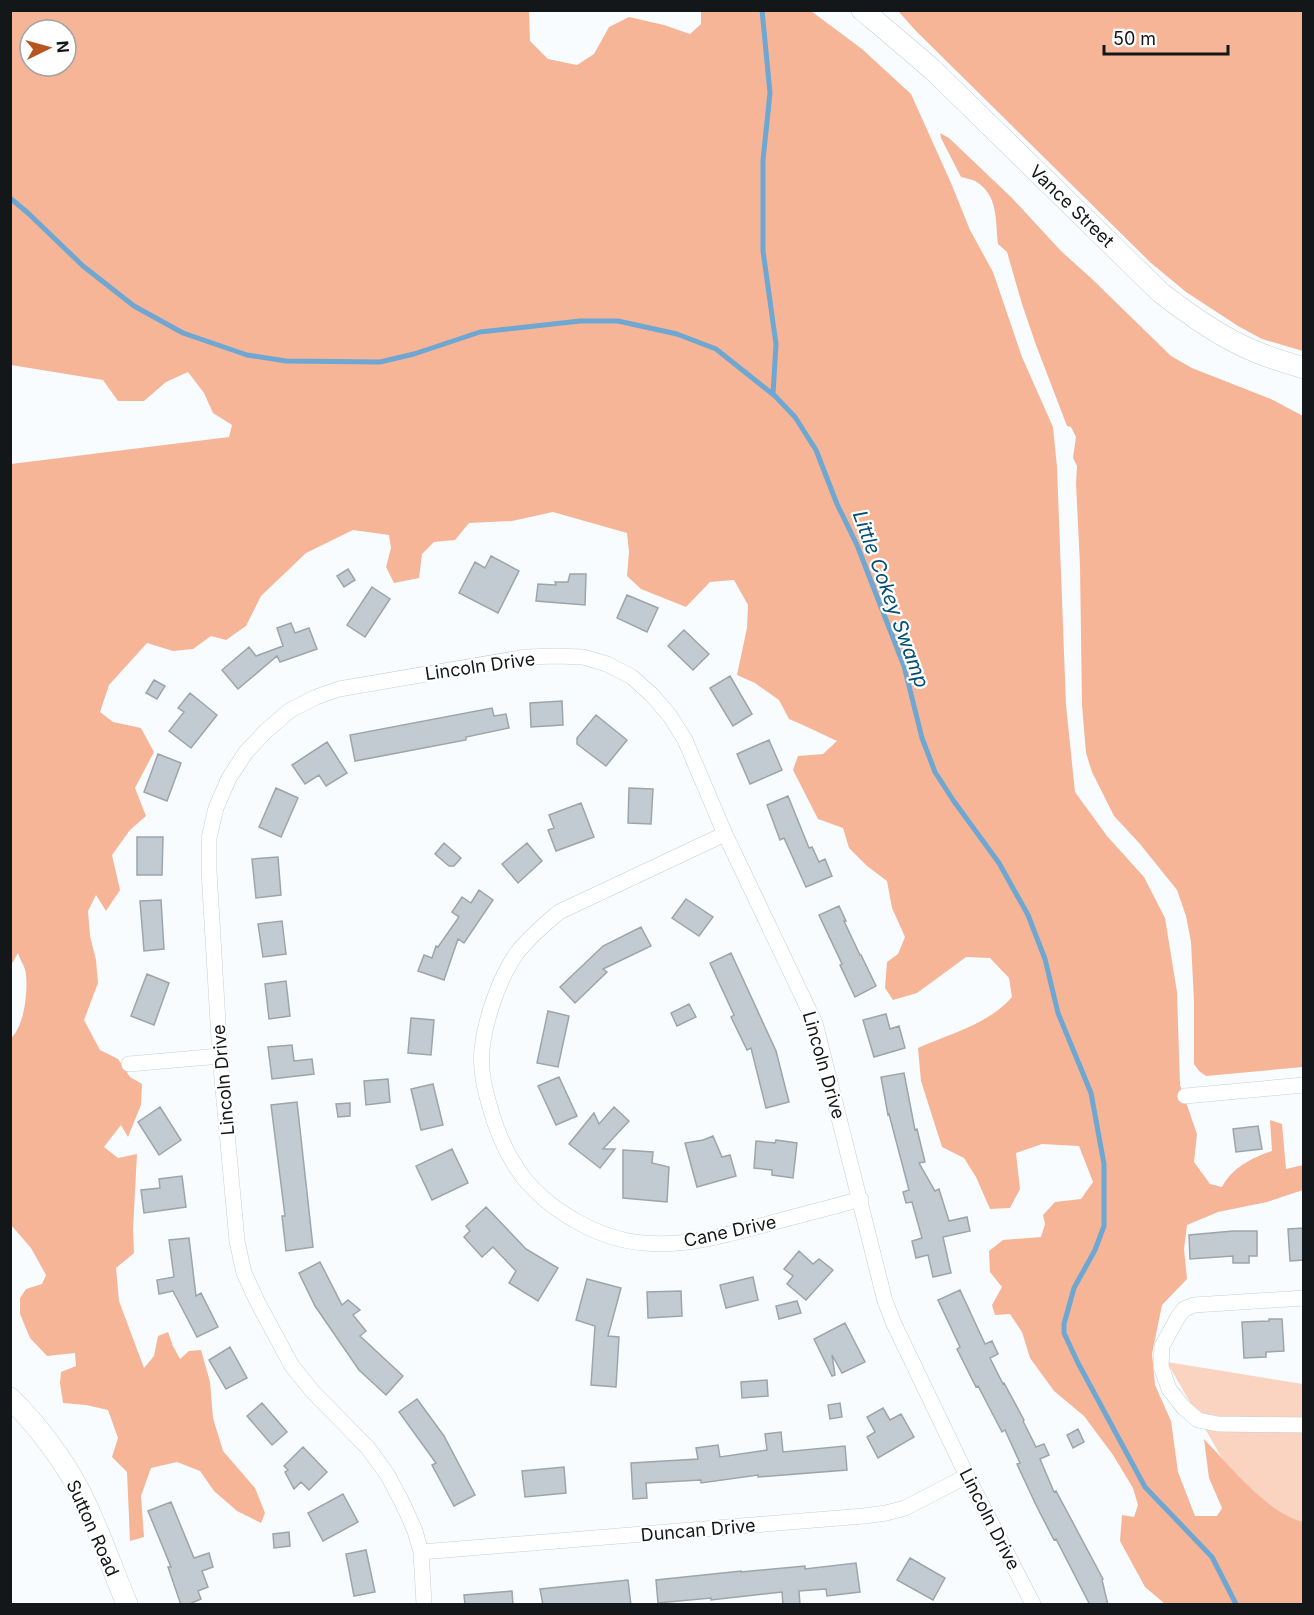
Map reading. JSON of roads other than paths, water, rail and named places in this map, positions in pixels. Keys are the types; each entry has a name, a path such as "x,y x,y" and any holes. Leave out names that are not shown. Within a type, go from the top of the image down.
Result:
{"street":[{"name":"Vance Street","path":"862,10 932,69 1161,293 1190,315 1253,351 1304,368"},
{"name":"Lincoln Drive","path":"424,1605 421,1552 404,1504 387,1474 368,1448 313,1392 292,1366 244,1273 237,1241 220,1056 209,838 216,808 229,778 246,752 289,711 339,689 526,657 557,656 583,657 607,664 632,677 652,694 670,716 685,741 725,834 815,1023 888,1309 967,1476 1033,1605"},
{"name":"Cane Drive","path":"725,834 560,912 537,931 517,953 501,982 488,1018 482,1052 484,1086 493,1119 505,1148 524,1178 548,1202 575,1220 607,1236 644,1244 682,1242 722,1236 861,1199"},
{"path":"129,1064 220,1056"},
{"path":"1185,1096 1304,1085"},
{"path":"1304,1298 1194,1305 1184,1309 1162,1346 1161,1366 1169,1389 1183,1407 1198,1420 1218,1424 1304,1425"},
{"name":"Sutton Road","path":"10,1398 44,1437 80,1493 127,1605"},
{"name":"Duncan Drive","path":"421,1552 886,1513 905,1508 967,1476"}],"waterway":[{"path":"762,10 770,93 763,160 763,251 776,344 773,394"},
{"name":"Little Cokey Swamp","path":"10,198 83,266 134,306 183,333 247,355 286,361 380,362 414,354 480,332 580,321 618,321 677,334 716,349 775,396 795,417 816,450 837,504 857,545 904,666 922,738 935,772 999,863 1028,915 1045,959 1058,1013 1091,1093 1104,1164 1104,1226 1095,1250 1074,1288 1064,1324 1064,1333 1145,1487 1212,1557 1236,1604"}]}
